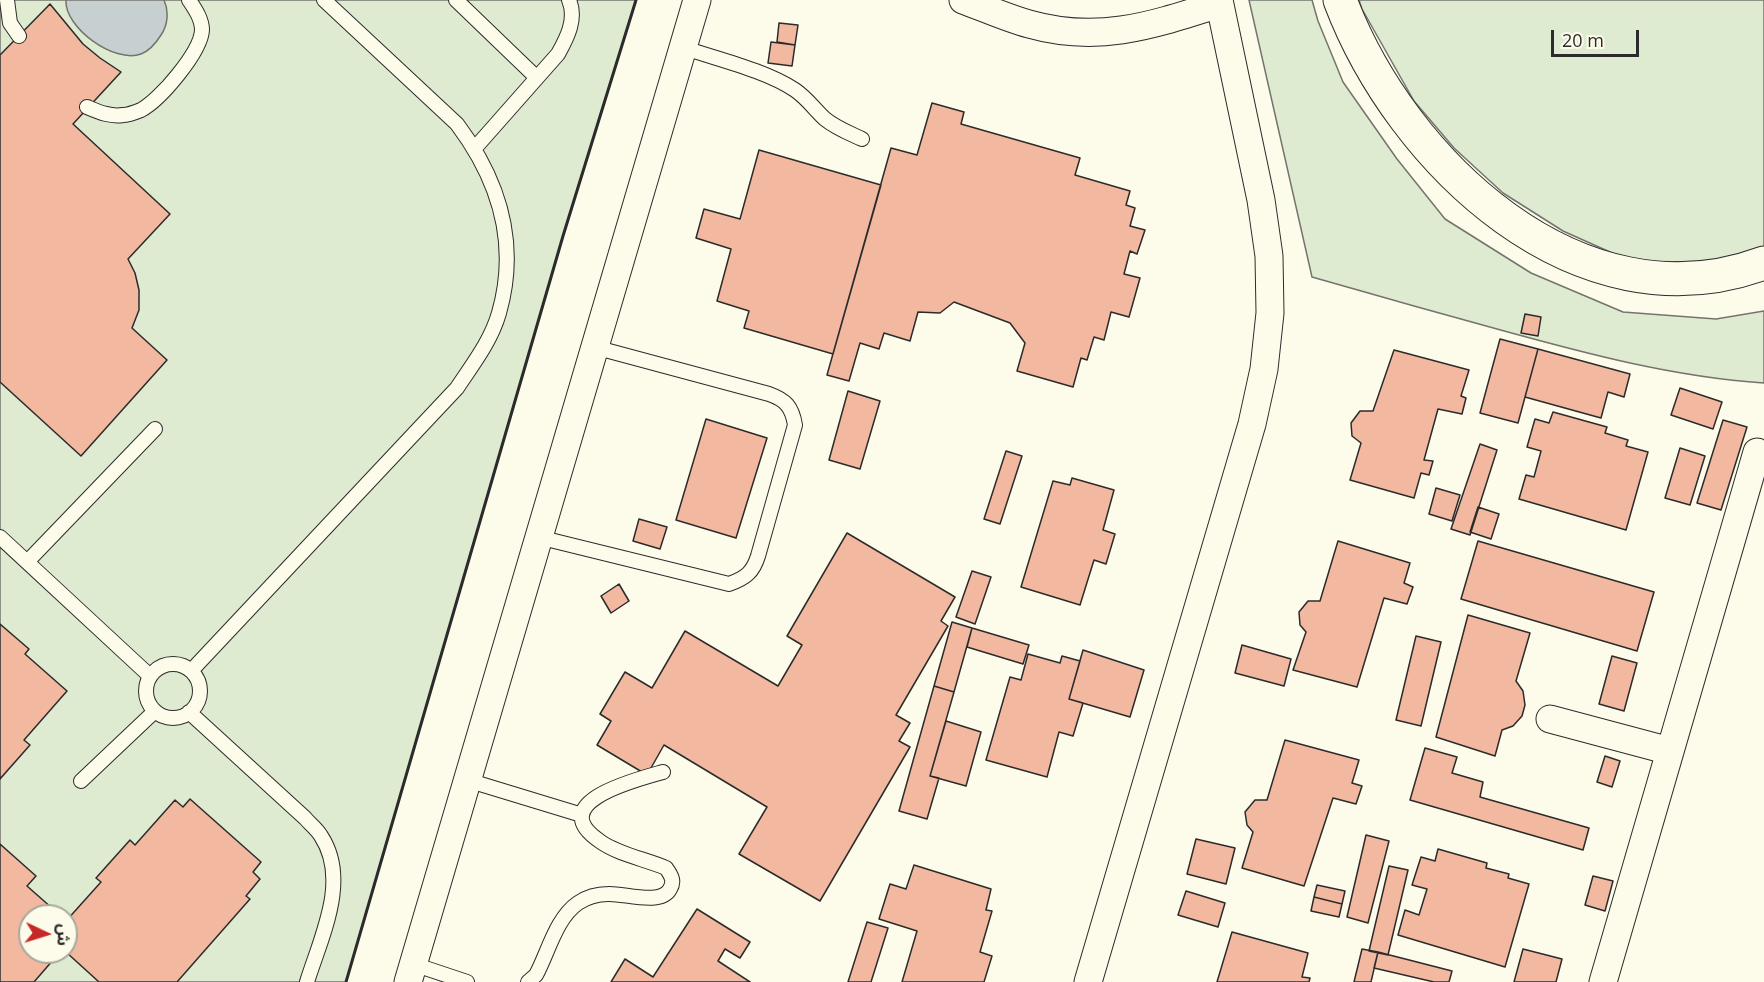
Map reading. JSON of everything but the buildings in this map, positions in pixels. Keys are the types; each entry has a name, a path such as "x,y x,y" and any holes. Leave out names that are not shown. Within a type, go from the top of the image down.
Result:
{"highway":[{"path":"1340,0 1368,62 1386,93 1413,131 1444,166 1479,198 1534,237 1564,253 1596,265 1662,280 1718,277 1764,263"}],"street":[{"path":"411,973 697,0"},
{"path":"963,0 1029,24 1060,31 1093,33 1126,30 1158,23 1219,2 1261,200 1269,256 1270,313 1264,369 1252,424 1088,982"},
{"path":"1603,982 1757,452"},
{"path":"1550,719 1670,751"}],"lane":[{"path":"7,0 6,6 10,22 19,36"},
{"path":"87,107 104,114 123,115 141,110 157,98 184,66 199,42 202,31 200,19 189,0"},
{"path":"192,671 457,388 483,351 499,313 507,271 505,228 494,186 475,148 457,124 324,0"},
{"path":"456,0 536,78"},
{"path":"475,148 558,54 572,22 569,0"},
{"path":"682,47 777,80 795,90 825,119 862,139"},
{"path":"538,537 729,584 743,579 753,569 758,556 794,432 792,410 783,399 769,394 594,347"},
{"path":"27,562 155,429"},
{"path":"0,537 150,676"},
{"path":"165,665 184,666 192,671 198,681 199,692 196,703 189,712 172,718 154,711 146,694 150,676 165,665"},
{"path":"81,781 154,711"},
{"path":"189,712 305,818 321,836 330,856 334,879 332,901 307,982"},
{"path":"528,982 536,975 564,917 576,904 591,896 609,894 661,897 668,893 672,885 672,875 666,868 601,842 583,823 582,815 584,807 597,797 637,779 663,772"},
{"path":"467,780 582,815"},
{"path":"411,973 467,982"}],"green space":[{"path":"0,0 636,0 563,236 346,982 0,982"},
{"path":"1249,0 1312,0 1318,21 1343,82 1397,159 1445,219 1531,273 1623,312 1716,319 1764,311 1764,383 1662,370 1596,355 1312,277"},
{"path":"1359,0 1764,0 1764,254 1744,263 1630,261 1563,231 1503,193 1454,148 1414,101"}],"shaded area":[{"path":"66,0 164,0 167,18 159,38 147,51 130,56 118,54 93,41 82,32 73,21"}],"wall":[{"path":"346,982 563,236 636,0"}]}
